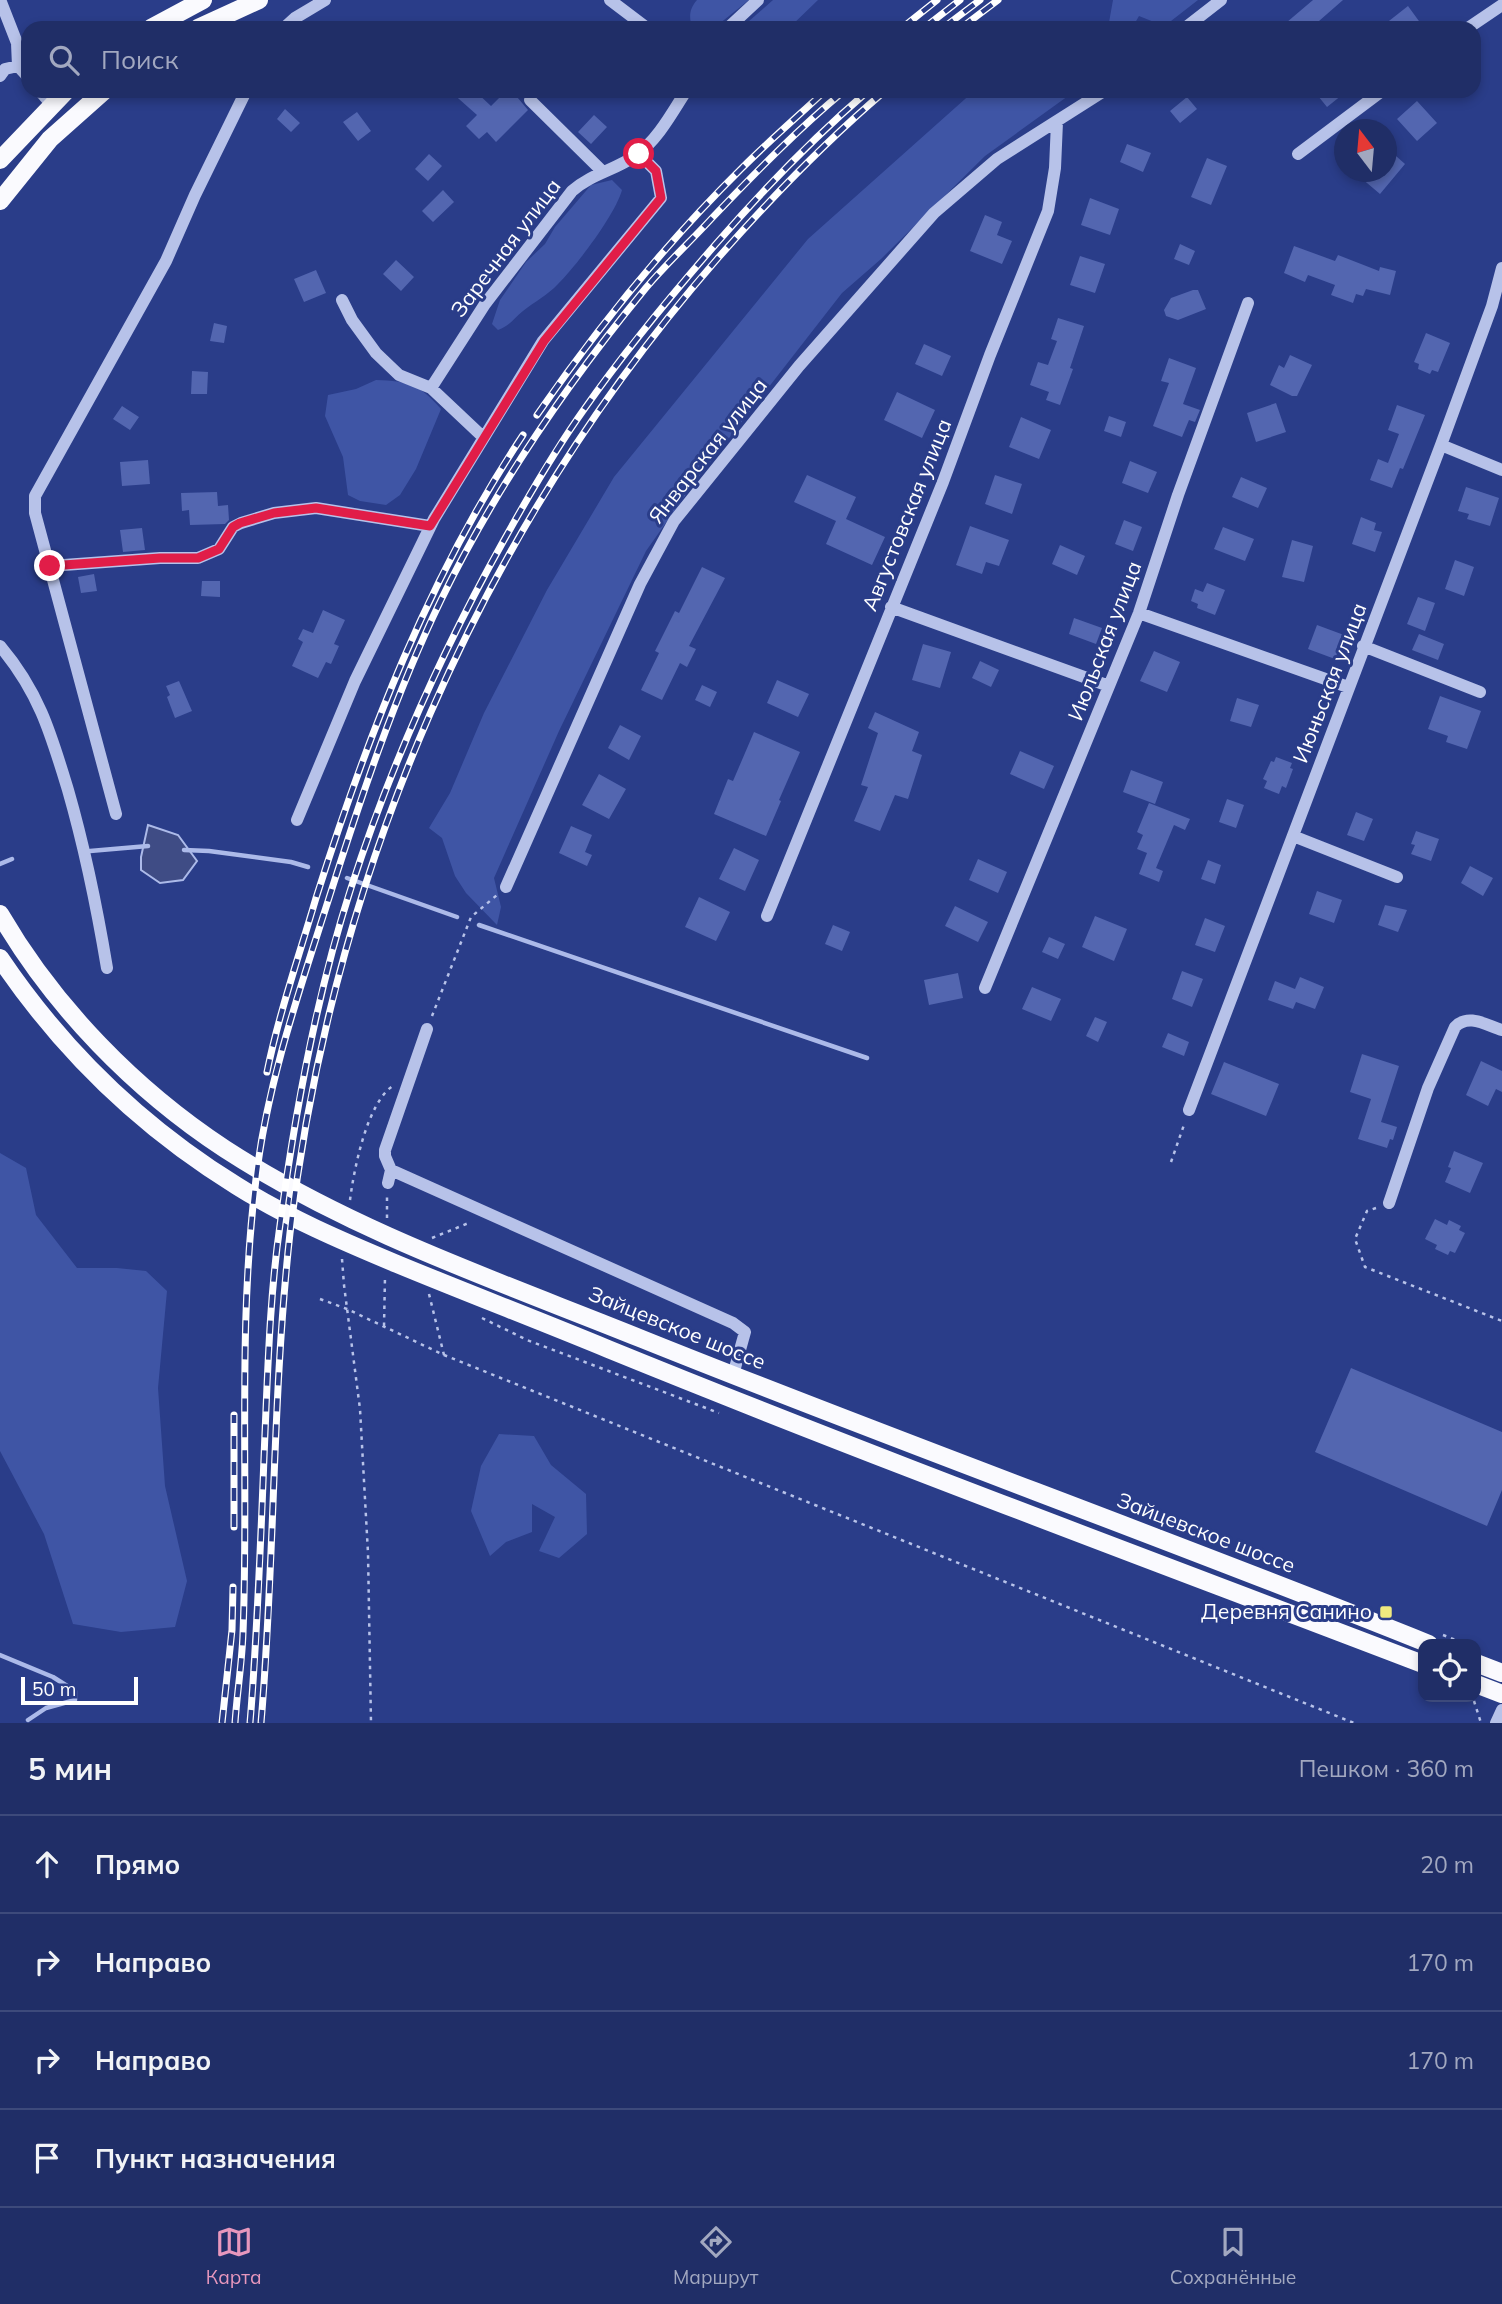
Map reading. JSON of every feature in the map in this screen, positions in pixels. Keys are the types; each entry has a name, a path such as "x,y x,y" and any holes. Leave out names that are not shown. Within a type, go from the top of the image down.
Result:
{"main road":[{"path":"164,21 203,0"},
{"path":"213,21 259,0"},
{"path":"0,160 46,98"},
{"path":"0,201 50,139 96,98"},
{"name":"Зайцевское шоссе","path":"0,914 36,969 64,1004 143,1086 215,1142 308,1196 733,1375 1418,1640"},
{"path":"0,958 57,1034 119,1097 183,1149 237,1186 333,1237 428,1283 1418,1662"},
{"path":"1481,1665 1502,1673"},
{"path":"1481,1687 1502,1694"}],"street":[{"path":"292,21 326,0"},
{"path":"610,0 638,21"},
{"path":"736,21 758,0"},
{"path":"1194,21 1221,0"},
{"path":"1,2 17,43 21,68"},
{"path":"1478,21 1502,5"},
{"path":"0,76 5,69 19,66"},
{"path":"116,814 35,513 35,496 166,261 243,98"},
{"name":"Заречная улица","path":"431,388 485,304 572,191 585,179 639,154 681,98"},
{"name":"Январская улица","path":"506,887 640,584 674,521 799,366 934,214 997,159 1093,98"},
{"path":"1298,154 1373,98"},
{"path":"530,100 603,172"},
{"name":"Августовская улица","path":"767,916 1048,211 1055,169 1056,122"},
{"path":"297,820 355,681 430,526 544,341 661,198 656,171 639,154"},
{"name":"Июньская улица","path":"1189,1110 1441,445 1492,306 1502,268"},
{"path":"342,300 352,320 376,353 399,375 431,388 483,437"},
{"name":"Июльская улица","path":"985,988 1139,614 1178,495 1248,303"},
{"path":"1441,445 1502,470"},
{"path":"50,566 198,558 219,549 233,527 240,523 274,513 316,508 430,526"},
{"path":"891,607 1110,686"},
{"path":"1139,614 1348,687"},
{"path":"0,646 27,683 49,726 84,847 107,968"},
{"path":"1363,646 1480,692"},
{"path":"1293,836 1397,877"},
{"path":"1389,1203 1428,1088 1455,1027 1461,1021 1472,1020 1502,1030"},
{"path":"427,1029 385,1150 390,1176 733,1323 745,1332 733,1375"},
{"path":"1496,1723 1502,1710"}],"path":[{"path":"427,1029 471,917 506,887"},
{"path":"351,1189 370,1114 388,1088 411,1074"},
{"path":"1171,1162 1189,1110"},
{"path":"342,1200 354,1206"},
{"path":"1389,1203 1367,1211 1355,1239 1365,1267 1502,1321"},
{"path":"378,1218 391,1223"},
{"path":"428,1245 477,1219"},
{"path":"342,1264 360,1409 368,1553 371,1723"},
{"path":"428,1283 444,1355"},
{"path":"320,1299 444,1355 1354,1723"},
{"path":"1474,1702 1481,1723"}],"shaded area":[{"path":"697,0 749,0 723,21 690,21 692,7"},
{"path":"773,0 818,0 796,21 749,21"},
{"path":"1113,0 1198,0 1171,21 1152,21 1139,16 1136,21 1109,21"},
{"path":"966,98 1065,98 985,156 881,259 842,293 694,483 646,551 559,731 494,878 501,907 497,925 466,893 455,876 442,838 429,828 450,793 484,713 547,590 614,477 808,239"},
{"path":"612,180 622,190 612,213 585,252 554,288 498,330 492,324 500,300 526,262 545,244 555,227 591,185"},
{"path":"376,380 413,386 427,394 441,409 416,469 400,495 386,505 360,501 348,495 343,457 325,416 328,395 356,389"},
{"path":"148,825 178,835 197,861 183,880 160,883 141,870"},
{"path":"0,1153 26,1168 36,1215 77,1268 146,1271 167,1291 158,1388 165,1486 187,1581 175,1627 121,1632 73,1624 44,1534 0,1451"},
{"path":"499,1434 534,1436 551,1465 586,1494 587,1534 559,1558 539,1551 555,1517 532,1504 532,1532 506,1542 490,1556 471,1511 481,1466"}],"building":[{"path":"1313,0 1343,0 1319,21 1288,21"},
{"path":"1408,6 1419,21 1389,21"},
{"path":"458,98 482,98 491,106 499,98 518,98 528,110 496,142 487,132 479,139 466,126 477,115"},
{"path":"1186,98 1197,109 1180,123 1170,111"},
{"path":"1320,98 1338,98 1327,107"},
{"path":"1417,101 1437,123 1417,141 1397,119"},
{"path":"285,109 300,123 291,132 277,119"},
{"path":"357,112 371,131 358,141 343,122"},
{"path":"594,115 607,127 591,144 578,132"},
{"path":"1127,144 1151,153 1143,172 1120,162"},
{"path":"429,154 442,166 428,181 415,169"},
{"path":"1397,157 1405,164 1397,174"},
{"path":"1207,158 1227,166 1211,205 1191,197"},
{"path":"1366,182 1390,182 1380,194"},
{"path":"443,190 454,202 433,222 422,211"},
{"path":"1090,198 1119,209 1110,235 1081,225"},
{"path":"985,215 1002,222 997,235 1012,241 1002,264 970,251"},
{"path":"1180,244 1195,251 1189,265 1174,259"},
{"path":"1294,246 1335,261 1338,255 1379,271 1380,267 1396,271 1390,295 1366,289 1363,296 1356,294 1353,303 1331,295 1335,285 1308,275 1305,282 1284,273"},
{"path":"1080,256 1105,264 1095,293 1070,285"},
{"path":"396,260 414,277 401,291 383,274"},
{"path":"316,270 326,293 304,302 294,279"},
{"path":"1198,290 1206,309 1178,320 1166,316 1164,310 1171,298"},
{"path":"1058,318 1084,326 1060,405 1046,400 1049,392 1030,385 1038,362 1048,365 1057,341 1051,339"},
{"path":"214,323 227,326 224,343 210,341"},
{"path":"1426,333 1450,343 1438,372 1432,370 1430,374 1418,369 1419,364 1414,362"},
{"path":"924,344 951,356 942,376 915,364"},
{"path":"1290,355 1312,365 1297,396 1270,385 1279,365 1284,368"},
{"path":"1169,358 1196,368 1183,404 1200,410 1195,422 1189,420 1182,437 1153,426 1169,383 1161,381"},
{"path":"192,371 208,372 207,394 191,394"},
{"path":"897,392 935,410 922,438 884,420"},
{"path":"1276,403 1286,432 1256,442 1247,413"},
{"path":"1397,405 1425,415 1403,469 1400,468 1392,488 1370,480 1378,459 1388,463 1399,434 1388,430"},
{"path":"122,406 139,417 130,430 113,419"},
{"path":"1109,416 1126,422 1121,437 1104,431"},
{"path":"1021,417 1051,430 1039,459 1009,447"},
{"path":"148,460 150,484 122,486 120,462"},
{"path":"1130,461 1157,472 1148,493 1122,483"},
{"path":"807,475 856,497 846,519 885,537 872,565 826,544 836,521 794,502"},
{"path":"995,475 1022,484 1012,514 985,504"},
{"path":"1241,477 1267,488 1258,508 1232,497"},
{"path":"1466,487 1499,498 1490,526 1467,519 1469,514 1458,511"},
{"path":"217,492 218,506 228,505 229,520 225,524 190,525 189,510 182,511 181,493"},
{"path":"1361,517 1376,523 1374,530 1382,532 1375,552 1352,544"},
{"path":"1124,520 1142,527 1133,551 1115,544"},
{"path":"970,526 1009,540 999,566 986,562 982,574 956,565"},
{"path":"1223,527 1254,539 1245,561 1214,549"},
{"path":"142,528 145,550 123,552 120,530"},
{"path":"1292,540 1313,546 1304,582 1282,577"},
{"path":"1060,545 1085,556 1077,575 1052,564"},
{"path":"1455,560 1474,567 1464,596 1445,589"},
{"path":"702,567 725,578 689,646 696,649 687,667 680,663 662,700 641,690 659,653 655,651 675,611 679,613"},
{"path":"94,574 97,591 81,593 78,577"},
{"path":"202,581 220,581 220,597 201,596"},
{"path":"1207,583 1225,590 1215,615 1197,608 1198,604 1191,601 1195,589 1203,592"},
{"path":"1418,597 1435,603 1425,631 1407,624"},
{"path":"323,610 345,620 334,644 339,646 331,664 326,662 318,678 292,666 303,642 298,639 303,629 313,633"},
{"path":"1074,618 1102,628 1096,644 1069,634"},
{"path":"1317,625 1344,635 1335,659 1308,649"},
{"path":"1419,634 1444,644 1438,660 1412,650"},
{"path":"923,644 951,652 940,688 912,680"},
{"path":"1154,651 1180,662 1167,692 1140,681"},
{"path":"980,661 999,670 991,687 972,678"},
{"path":"777,680 809,694 798,717 767,703"},
{"path":"179,681 192,711 175,718 166,686"},
{"path":"702,685 717,692 710,707 695,700"},
{"path":"1440,696 1481,711 1467,749 1446,742 1448,736 1428,729"},
{"path":"1237,698 1259,705 1251,727 1230,721"},
{"path":"875,712 919,732 912,751 922,755 908,799 895,795 880,831 854,821 868,787 861,785 878,733 868,728"},
{"path":"620,725 641,736 629,760 608,748"},
{"path":"754,732 800,752 766,836 714,814 728,779 733,781"},
{"path":"1020,751 1054,766 1044,789 1010,774"},
{"path":"1276,757 1292,763 1290,768 1293,769 1286,788 1282,786 1279,794 1264,788 1267,781 1263,779 1271,761 1274,762"},
{"path":"1131,770 1163,782 1155,804 1123,792"},
{"path":"599,774 626,789 609,819 582,805"},
{"path":"1227,799 1244,805 1236,828 1219,822"},
{"path":"1149,803 1190,819 1185,830 1174,825 1156,868 1163,871 1159,882 1139,874 1147,853 1137,849 1143,835 1137,832"},
{"path":"1356,812 1373,819 1364,841 1347,835"},
{"path":"571,826 592,835 585,852 592,855 587,866 559,853"},
{"path":"1416,831 1439,839 1431,861 1411,854 1415,845 1411,844"},
{"path":"734,848 759,860 745,891 719,879"},
{"path":"978,859 1007,872 998,893 969,880"},
{"path":"1208,860 1221,865 1215,884 1201,879"},
{"path":"1470,866 1493,878 1483,896 1461,883"},
{"path":"1317,891 1342,900 1334,923 1309,914"},
{"path":"699,897 730,912 716,941 685,927"},
{"path":"1385,905 1407,910 1398,932 1378,925"},
{"path":"955,906 988,922 978,942 945,926"},
{"path":"1095,916 1127,929 1114,961 1082,947"},
{"path":"1205,918 1225,926 1215,952 1195,945"},
{"path":"833,925 850,932 842,951 825,944"},
{"path":"1049,937 1065,944 1058,959 1042,952"},
{"path":"1182,971 1203,979 1192,1007 1172,999"},
{"path":"958,973 963,998 929,1005 924,980"},
{"path":"1300,977 1324,987 1315,1009 1296,1002 1293,1009 1268,1000 1275,981 1295,989"},
{"path":"1032,987 1061,999 1051,1021 1022,1009"},
{"path":"1095,1017 1107,1022 1098,1042 1086,1036"},
{"path":"1168,1033 1189,1042 1184,1056 1162,1047"},
{"path":"1362,1054 1399,1066 1381,1122 1397,1127 1387,1148 1358,1139 1371,1099 1350,1092"},
{"path":"1481,1061 1502,1071 1502,1092 1496,1089 1488,1106 1466,1095"},
{"path":"1224,1062 1279,1084 1266,1116 1211,1094"},
{"path":"1454,1151 1483,1163 1470,1193 1445,1182"},
{"path":"1435,1219 1447,1225 1449,1220 1461,1226 1459,1230 1465,1233 1455,1253 1450,1251 1448,1255 1435,1249 1437,1245 1425,1239"},
{"path":"1351,1368 1502,1432 1502,1490 1487,1526 1315,1452"}],"waterway":[{"path":"90,851 148,846"},
{"path":"184,850 291,862 308,867"},
{"path":"0,864 12,859"},
{"path":"347,878 457,917"},
{"path":"479,925 867,1058"},
{"path":"0,1655 53,1677 75,1691 75,1700 46,1708 28,1720"}],"railway":[{"path":"911,21 937,0"},
{"path":"933,21 960,0"},
{"path":"952,21 980,0"},
{"path":"970,21 998,0"},
{"path":"537,415 609,318 686,226 752,158 817,98"},
{"path":"235,1723 242,1656 245,1576 247,1292 250,1236 261,1143 276,1072 296,1002 380,747 424,636 462,559 508,478 560,400 587,362 661,271 777,152 836,98"},
{"path":"250,1723 270,1329 277,1251 300,1097 317,1012 366,843 400,754 459,624 523,506 574,424 648,325 733,225 808,146 860,98"},
{"path":"261,1723 280,1355 290,1233 311,1099 341,967 381,838 430,713 489,591 557,475 633,363 718,258 798,172 877,98"},
{"path":"267,1072 283,1006 316,898 379,718 403,659 458,544 523,435"},
{"path":"234,1415 234,1527"},
{"path":"222,1723 232,1630 233,1587"}],"place":[{"name":"Деревня Санино","path":"1386,1612"}],"route":[{"path":"50,566 198,558 219,549 233,527 240,523 274,513 316,508 430,526 544,341 661,198 656,171 639,154"}]}
